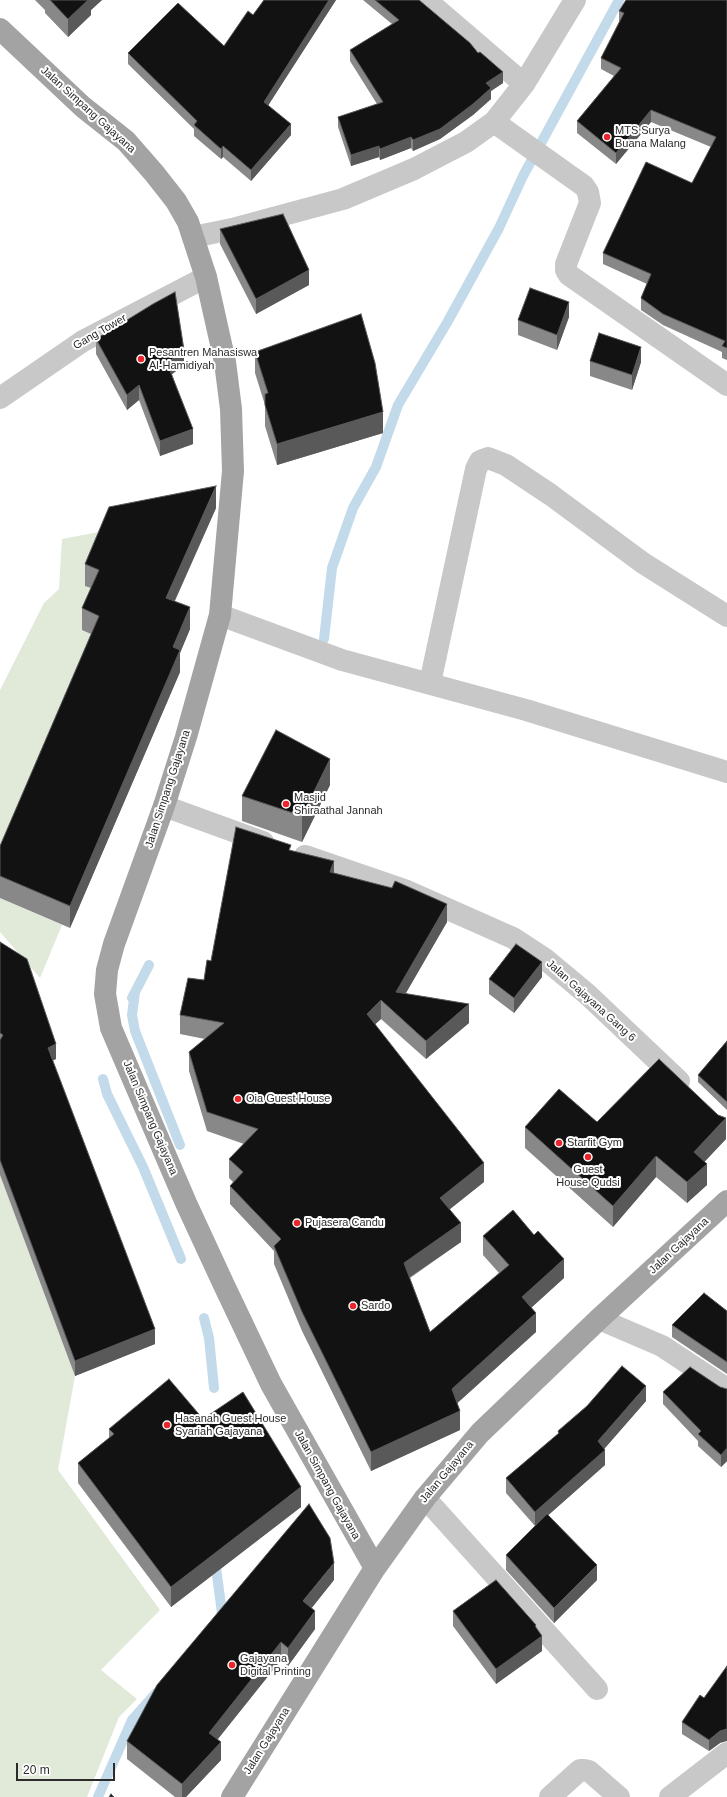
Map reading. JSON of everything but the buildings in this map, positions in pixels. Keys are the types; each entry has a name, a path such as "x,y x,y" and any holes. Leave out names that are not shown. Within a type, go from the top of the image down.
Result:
{"main road":[{"name":"Jalan Simpang Gajayana","path":"0,29 83,107 126,141 176,201 188,222 206,277 225,362 231,410 233,471 220,615 186,737 164,806 116,937 107,970 105,994 111,1028 186,1203 271,1384 375,1568"},
{"name":"Jalan Gajayana","path":"232,1797 375,1568 425,1498 480,1433 599,1319 727,1201"}],"street":[{"path":"426,0 524,84"},
{"path":"193,237 232,229 342,199 414,169 466,142 494,122 524,84 575,0"},
{"path":"494,122 584,186 588,192 590,203 566,264 566,270 569,275 727,385"},
{"name":"Gang Tower","path":"0,398 83,341 206,277"},
{"path":"430,683 476,469 480,461 488,458 506,465 643,563 727,616"},
{"path":"220,615 342,660 526,710 727,772"},
{"name":"Jalan Gajayana Gang 6","path":"164,806 407,891 513,938 545,959 587,994 693,1095"},
{"path":"599,1319 662,1346 727,1389"},
{"path":"425,1498 598,1689"},
{"path":"670,1797 727,1753"},
{"path":"550,1797 580,1770 584,1770 589,1771 619,1797"}],"green space":[{"path":"109,530 99,592 99,638 0,867 0,690 44,603 59,589 62,539"},
{"path":"0,898 62,925 40,978 0,932"},
{"path":"0,1175 75,1376 58,1470 160,1610 101,1670 137,1699 119,1717 87,1797 0,1797"}],"waterway":[{"path":"324,639 332,568 353,508 376,467 398,405 448,321 499,228 523,176 619,0"},
{"path":"132,998 149,965"},
{"path":"135,992 132,1015 135,1031 180,1145"},
{"path":"103,1079 107,1094 143,1167 181,1259"},
{"path":"204,1318 209,1338 214,1388"},
{"path":"215,1560 222,1613 219,1621"},
{"path":"98,1797 132,1720 156,1693"}],"place":[{"name":"MTS Surya Buana Malang","path":"607,137"},
{"name":"Pesantren Mahasiswa Al-Hamidiyah","path":"141,359"},
{"name":"Masjid Shiraathal Jannah","path":"286,804"},
{"name":"Oia Guest House","path":"238,1099"},
{"name":"Starfit Gym","path":"559,1143"},
{"name":"Guest House Qudsi","path":"588,1157"},
{"name":"Pujasera Candu","path":"297,1223"},
{"name":"Sardo","path":"353,1306"},
{"name":"Hasanah Guest House Syariah Gajayana","path":"167,1425"},
{"name":"Gajayana Digital Printing","path":"232,1665"}]}
